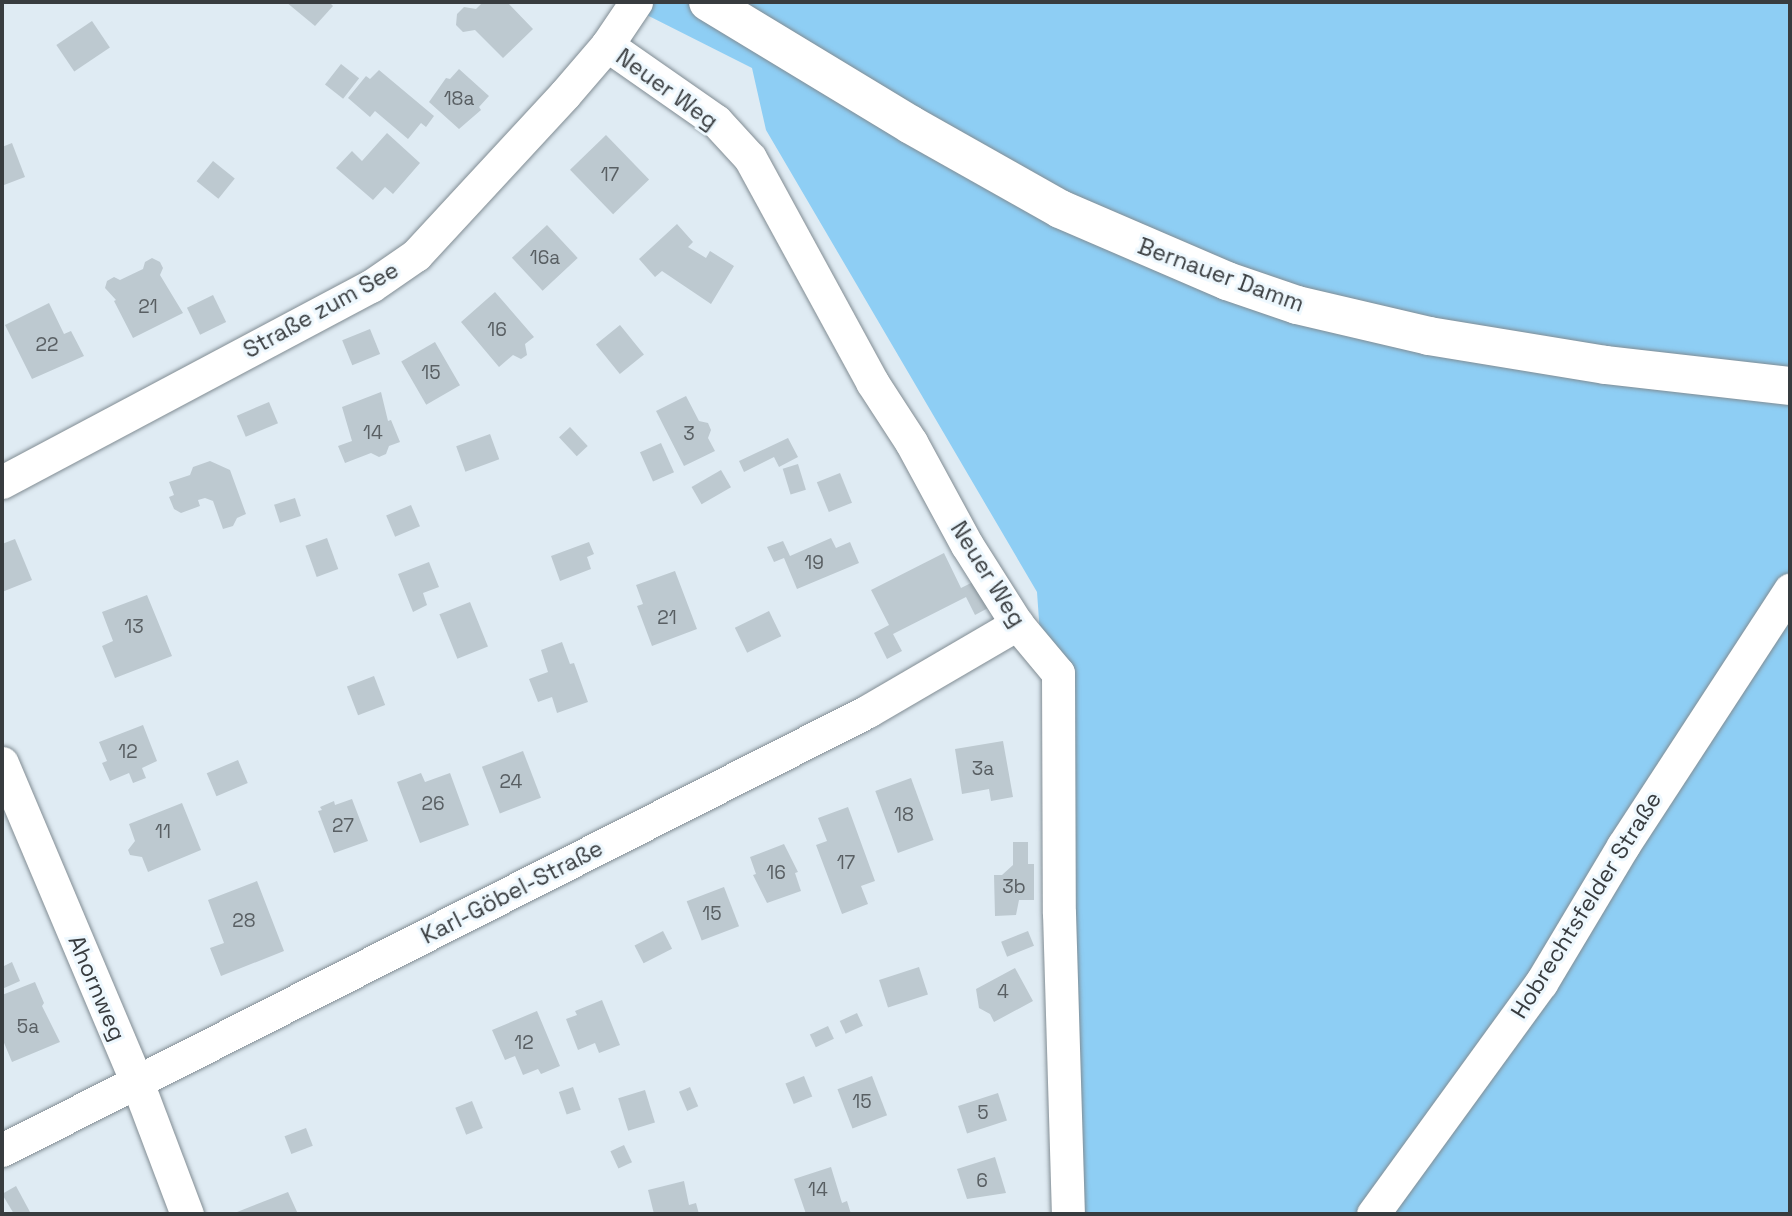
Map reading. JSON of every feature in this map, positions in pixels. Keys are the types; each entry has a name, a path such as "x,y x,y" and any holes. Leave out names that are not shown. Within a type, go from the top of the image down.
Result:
{"main road":[{"name":"Bernauer Damm","path":"708,2 911,125 1060,209 1227,281 1297,305 1429,336 1606,365 1790,386"}],"street":[{"name":"Straße zum See","path":"2,482 371,286 416,256 521,145 607,45 636,2"},
{"name":"Neuer Weg","path":"607,45 716,121 750,158 872,382 1017,624 1058,673 1059,913 1068,1214"},
{"name":"Hobrechtsfelder Straße","path":"1373,1214 1541,983 1623,846 1790,590"},
{"name":"Karl-Göbel-Straße","path":"2,1150 868,711 1017,624"},
{"name":"Ahornweg","path":"2,763 137,1082 187,1214"}],"shaded area":[{"path":"621,2 1790,2 1790,1214 1081,1214 1037,592 766,130 752,68"}],"building":[{"path":"286,2 329,2 333,6 315,26"},
{"path":"483,2 507,2 533,29 503,58 475,30 463,32 456,25 457,14 464,7 476,9"},
{"path":"92,21 110,48 74,72 56,45"},
{"path":"341,64 359,78 343,99 325,84"},
{"path":"459,69 489,96 479,107 481,110 459,129 429,102 446,78 450,79"},
{"path":"379,70 434,116 426,127 421,123 408,139 375,111 370,117 348,98 366,76 370,79"},
{"path":"387,133 420,163 393,194 385,187 373,200 336,168 352,151 362,161"},
{"path":"606,135 649,180 613,214 570,170"},
{"path":"12,143 25,177 4,185 2,147"},
{"path":"213,161 235,179 218,199 197,181"},
{"path":"677,224 693,242 688,247 706,258 710,251 734,266 711,304 662,271 655,277 639,259"},
{"path":"547,225 578,258 543,291 512,258"},
{"path":"152,258 160,262 163,268 160,275 183,313 133,338 114,301 116,300 105,288 107,281 114,277 120,280 143,269 145,262"},
{"path":"495,292 534,337 525,344 527,355 521,359 513,355 499,367 461,322"},
{"path":"213,295 226,322 200,335 187,308"},
{"path":"49,303 64,334 71,331 84,356 32,379 5,325"},
{"path":"620,325 644,355 620,374 596,345"},
{"path":"370,329 380,354 352,365 342,340"},
{"path":"435,342 460,385 426,405 401,362"},
{"path":"381,392 388,421 391,420 400,442 389,446 386,454 379,457 371,453 345,463 338,446 352,441 342,407"},
{"path":"686,396 699,421 708,423 711,430 708,438 715,451 684,466 656,411"},
{"path":"269,402 278,423 246,437 237,416"},
{"path":"570,427 588,446 577,456 559,437"},
{"path":"490,434 499,459 465,472 456,446"},
{"path":"788,438 798,457 779,467 774,457 744,472 739,461"},
{"path":"661,443 674,472 653,482 640,452"},
{"path":"210,461 230,470 246,514 237,518 233,526 223,529 213,501 205,498 198,500 200,506 181,513 174,509 169,497 174,495 169,482 190,475 193,467"},
{"path":"798,464 806,490 791,494 783,469"},
{"path":"721,470 731,487 702,504 692,487"},
{"path":"840,473 852,503 829,512 817,482"},
{"path":"295,498 301,516 280,523 274,505"},
{"path":"411,505 420,526 395,537 386,516"},
{"path":"327,538 338,569 317,577 305,546"},
{"path":"831,538 836,548 850,542 859,563 797,589 784,558 774,562 767,547 783,541 790,556"},
{"path":"15,539 32,580 2,592 2,544"},
{"path":"589,542 594,554 587,557 591,569 560,581 551,556"},
{"path":"944,553 961,588 977,580 990,607 975,615 966,597 893,634 902,651 887,659 874,633 889,625 871,590"},
{"path":"429,562 439,587 423,593 427,605 413,612 398,574"},
{"path":"675,571 697,629 652,646 637,606 643,604 636,585"},
{"path":"147,595 172,656 115,678 102,646 113,641 102,612"},
{"path":"470,602 488,647 457,659 439,614"},
{"path":"769,611 781,636 747,653 735,628"},
{"path":"562,642 570,664 574,663 588,702 557,713 552,697 538,702 529,679 548,672 541,650"},
{"path":"374,676 385,705 358,715 347,686"},
{"path":"143,725 157,761 142,768 146,778 133,783 129,773 110,781 102,763 107,761 99,742"},
{"path":"1003,741 1013,797 991,801 989,789 962,794 955,749"},
{"path":"523,751 541,798 500,813 482,767"},
{"path":"238,760 248,783 216,796 207,773"},
{"path":"421,773 425,782 450,773 469,825 420,843 397,782"},
{"path":"911,778 934,840 898,853 875,791"},
{"path":"352,799 368,841 334,853 318,811 322,810 320,807 334,801 335,805"},
{"path":"182,803 201,850 148,872 142,857 130,855 128,850 135,841 129,824"},
{"path":"848,807 875,881 861,886 868,904 842,914 816,845 827,841 818,818"},
{"path":"1013,842 1028,842 1028,864 1034,864 1034,900 1019,900 1016,915 995,916 994,875 1002,875 1013,865"},
{"path":"784,844 798,872 795,873 801,891 767,903 753,875 756,874 750,857"},
{"path":"257,881 284,951 221,976 210,948 224,943 208,900"},
{"path":"724,887 739,926 702,941 687,901"},
{"path":"663,931 672,949 644,963 634,946"},
{"path":"1028,931 1034,946 1007,957 1001,942"},
{"path":"12,962 20,981 2,989 2,967"},
{"path":"919,967 928,995 888,1008 879,980"},
{"path":"1015,968 1033,1001 994,1022 990,1014 979,1008 976,989"},
{"path":"35,982 44,1003 42,1006 60,1042 12,1062 2,1038 2,995"},
{"path":"602,1000 620,1045 599,1053 595,1043 578,1050 566,1019 577,1015 575,1011"},
{"path":"537,1011 560,1066 541,1074 538,1069 523,1075 515,1056 505,1060 492,1030"},
{"path":"857,1013 863,1026 846,1034 840,1021"},
{"path":"828,1026 834,1039 816,1047 810,1034"},
{"path":"804,1076 812,1096 794,1104 785,1083"},
{"path":"872,1076 887,1115 853,1128 837,1089"},
{"path":"573,1087 581,1110 567,1115 559,1092"},
{"path":"690,1087 698,1106 687,1111 679,1092"},
{"path":"645,1090 655,1123 628,1131 618,1098"},
{"path":"998,1093 1007,1121 967,1134 958,1106"},
{"path":"472,1101 483,1128 466,1135 455,1108"},
{"path":"306,1128 313,1146 291,1154 285,1136"},
{"path":"624,1145 632,1162 618,1169 610,1151"},
{"path":"995,1157 1006,1193 967,1199 957,1169"},
{"path":"831,1167 842,1203 847,1201 851,1214 806,1214 794,1179"},
{"path":"684,1181 689,1205 696,1203 699,1214 654,1214 648,1190"},
{"path":"16,1186 30,1212 14,1214 2,1194"},
{"path":"288,1192 298,1214 232,1214"}]}
